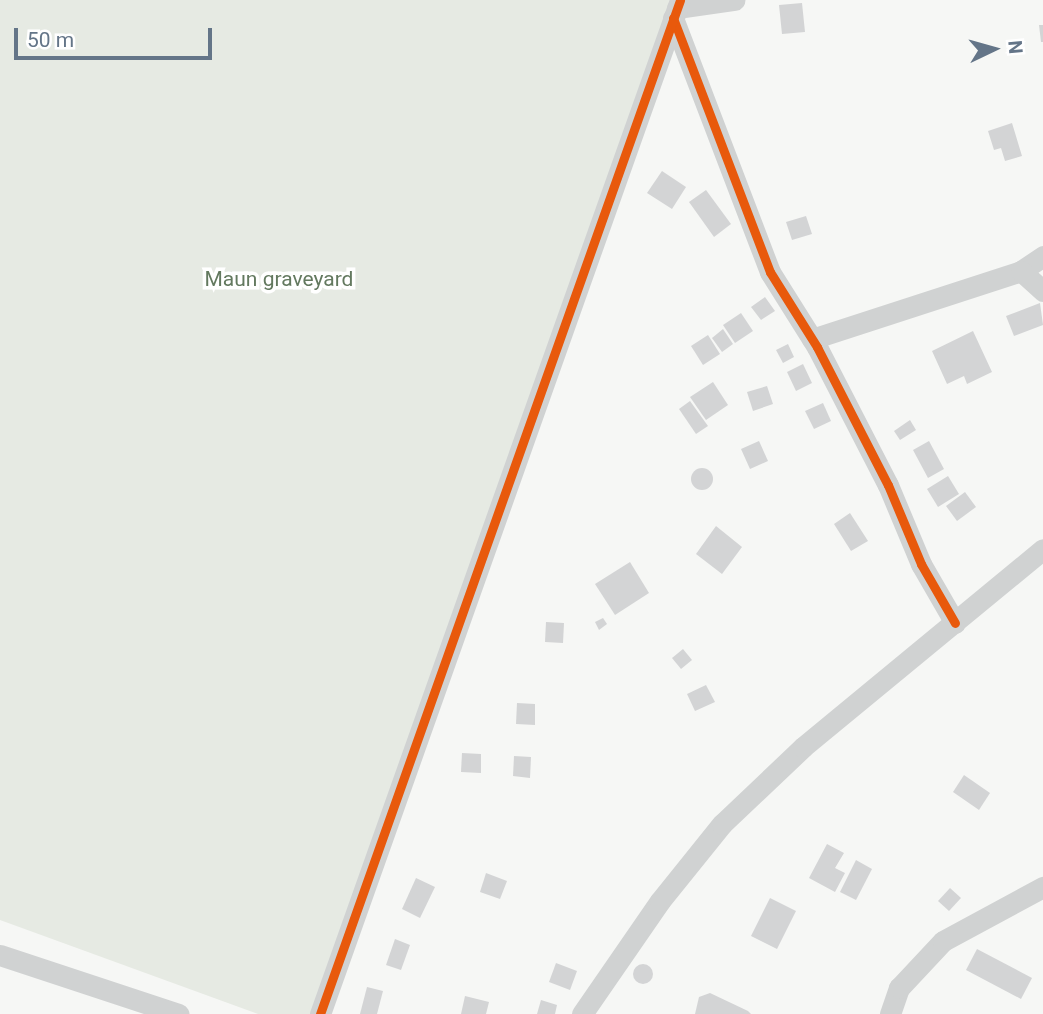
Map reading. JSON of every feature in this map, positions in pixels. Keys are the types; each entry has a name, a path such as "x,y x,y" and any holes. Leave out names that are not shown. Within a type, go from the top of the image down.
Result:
{"street":[{"path":"677,9 734,0"},
{"path":"677,9 770,272 812,340 888,485 921,565 955,623"},
{"path":"320,1014 433,707 677,9"},
{"path":"812,340 1021,271 1043,256"},
{"path":"1021,271 1043,291"},
{"path":"582,1014 660,901 722,824 803,747 1043,549"},
{"path":"890,1014 899,988 943,941 1043,887"},
{"path":"0,955 178,1014"}],"green space":[{"name":"Maun graveyard","path":"0,0 673,0 315,1014 258,1014 0,920"}],"building":[{"path":"802,3 805,32 782,34 779,5"},
{"path":"1039,25 1043,25 1043,42 1041,42"},
{"path":"1012,123 1022,156 1005,161 1001,148 994,150 988,131"},
{"path":"662,171 686,187 672,209 647,193"},
{"path":"706,190 731,224 714,237 689,202"},
{"path":"806,216 812,234 792,240 786,222"},
{"path":"765,297 775,311 761,320 751,307"},
{"path":"1040,303 1043,325 1014,336 1006,316"},
{"path":"741,313 753,331 735,343 723,325"},
{"path":"723,329 733,344 722,352 712,338"},
{"path":"973,331 992,372 967,384 964,376 947,384 932,351"},
{"path":"708,335 720,354 703,365 691,346"},
{"path":"788,344 794,357 783,363 776,350"},
{"path":"803,364 812,383 796,391 787,372"},
{"path":"713,382 728,405 706,420 690,397"},
{"path":"767,386 773,404 753,411 747,392"},
{"path":"690,401 708,426 696,434 679,409"},
{"path":"823,403 831,421 814,429 805,411"},
{"path":"910,420 916,430 900,440 894,431"},
{"path":"759,441 768,461 750,469 741,449"},
{"path":"929,441 944,469 928,478 913,450"},
{"path":"702,468 710,471 713,479 710,487 702,490 694,487 691,479 694,471"},
{"path":"948,476 959,494 938,507 927,489"},
{"path":"965,492 976,507 957,521 946,506"},
{"path":"850,513 868,541 851,551 834,524"},
{"path":"716,526 742,547 722,574 696,554"},
{"path":"630,562 649,593 615,615 595,584"},
{"path":"603,618 607,624 599,630 595,622"},
{"path":"546,622 564,623 563,643 545,642"},
{"path":"683,649 692,660 681,669 672,658"},
{"path":"706,685 715,702 695,711 687,694"},
{"path":"517,703 535,704 535,725 516,724"},
{"path":"462,753 481,754 481,773 461,772"},
{"path":"514,756 531,757 530,778 513,776"},
{"path":"964,775 990,793 979,810 953,792"},
{"path":"827,844 844,853 835,868 845,873 835,892 809,878"},
{"path":"856,860 872,869 856,900 840,892"},
{"path":"486,873 507,881 500,899 480,892"},
{"path":"416,878 435,887 420,918 402,909"},
{"path":"950,888 961,898 949,911 938,901"},
{"path":"770,898 796,911 777,949 751,936"},
{"path":"395,939 410,945 401,970 386,965"},
{"path":"977,949 1032,978 1021,999 966,970"},
{"path":"556,963 577,971 570,990 549,982"},
{"path":"639,964 647,964 653,974 647,984 639,984 633,978 633,970"},
{"path":"367,987 383,991 377,1014 360,1014"},
{"path":"710,993 751,1014 695,1014 699,997"},
{"path":"465,996 489,1002 486,1014 461,1014"},
{"path":"541,1000 557,1005 555,1014 537,1014"}],"cycle path":[{"path":"320,1014 680,0"},
{"path":"673,18 770,272 817,347 888,485 921,564 955,623"}]}
